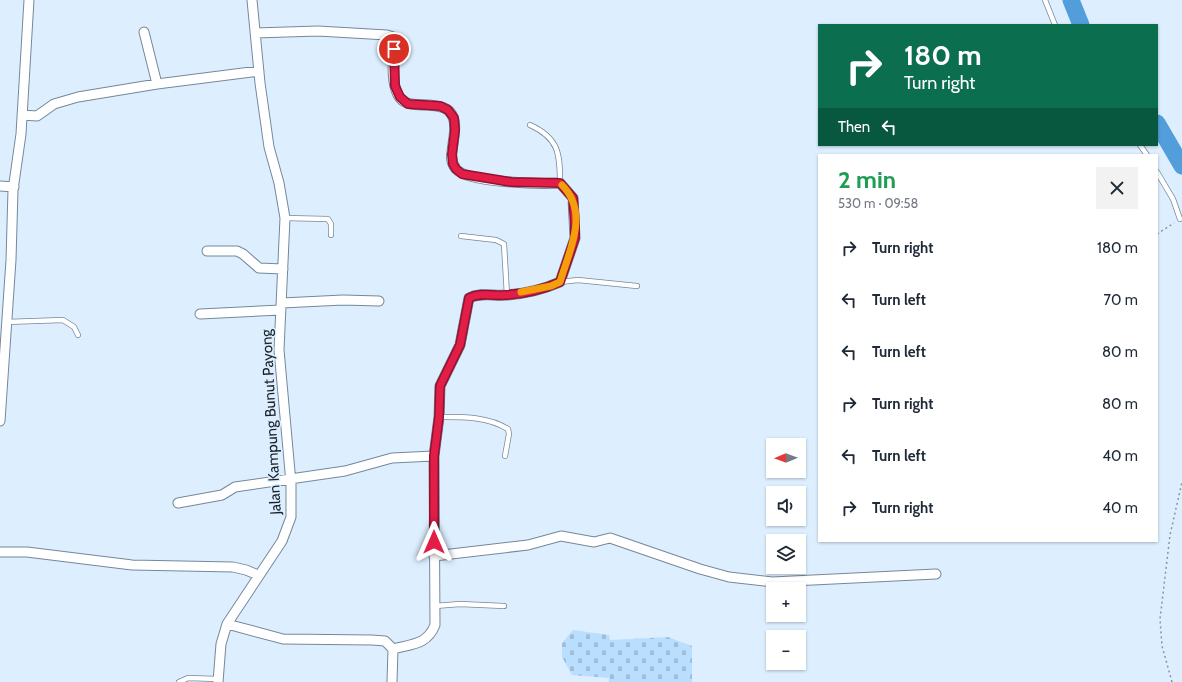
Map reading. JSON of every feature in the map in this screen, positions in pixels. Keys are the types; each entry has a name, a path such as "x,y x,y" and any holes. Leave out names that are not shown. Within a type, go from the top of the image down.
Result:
{"street":[{"path":"0,421 1,358 6,322 14,187 22,115 29,0"},
{"name":"Jalan Kampung Bunut Payong","path":"218,680 221,644 227,624 258,575 282,541 291,517 290,479 279,350 286,218 279,183 269,147 259,71 252,0"},
{"path":"255,33 318,31 387,35 396,38 394,49 394,74 395,86 400,97 408,104 440,106 448,110 454,118 455,130 452,154 453,164 456,169 462,174 511,182 560,183 573,198 575,238 560,282 551,286 507,295 475,295 469,298 460,345 440,386 439,417 434,456 435,625 431,635 425,641 393,649"},
{"path":"144,32 157,84"},
{"path":"22,115 38,116 49,106 78,97 157,84 259,71"},
{"path":"0,186 14,187"},
{"path":"207,251 237,251 243,254 259,268 284,269"},
{"path":"200,314 343,300 379,301"},
{"path":"178,503 222,495 235,487 345,471 392,458 434,456"},
{"path":"434,556 528,545 561,536 594,542 610,538 700,569 729,577 772,582 936,574"},
{"path":"0,552 27,552 132,565 233,567 258,575"},
{"path":"227,624 283,639 385,641 393,649 392,682"}],"lane":[{"path":"1045,0 1055,24"},
{"path":"530,125 541,130 552,139 557,149 560,162 560,183"},
{"path":"1158,174 1173,199 1180,219"},
{"path":"286,218 328,219 331,224 331,235"},
{"path":"461,236 496,240 504,244 507,295"},
{"path":"560,282 578,280 637,286"},
{"path":"6,322 63,320 74,327 78,335"},
{"path":"439,417 470,417 499,424 508,429 509,434 505,456"},
{"path":"435,606 460,604 504,606"},
{"path":"179,682 188,678 218,680"}],"path":[{"path":"1158,233 1180,219"},
{"path":"1172,682 1162,646 1160,619 1170,535 1182,482"}],"green space":[{"path":"573,630 609,635 610,640 668,637 692,646 692,682 609,682 609,678 572,675 562,657 562,643"}],"waterway":[{"path":"1071,0 1081,24"},
{"path":"1158,125 1182,166"}],"slow traffic":[{"path":"521,292 551,286 560,282 575,238 575,210 573,198 562,185"}],"route":[{"path":"394,49 395,86 400,97 408,104 440,106 448,110 454,118 455,130 452,154 453,164 456,169 462,174 511,182 529,184 560,183 573,198 575,210 575,238 560,282 551,286 507,295 475,295 469,298 460,345 440,386 439,417 434,456 434,542"}]}
